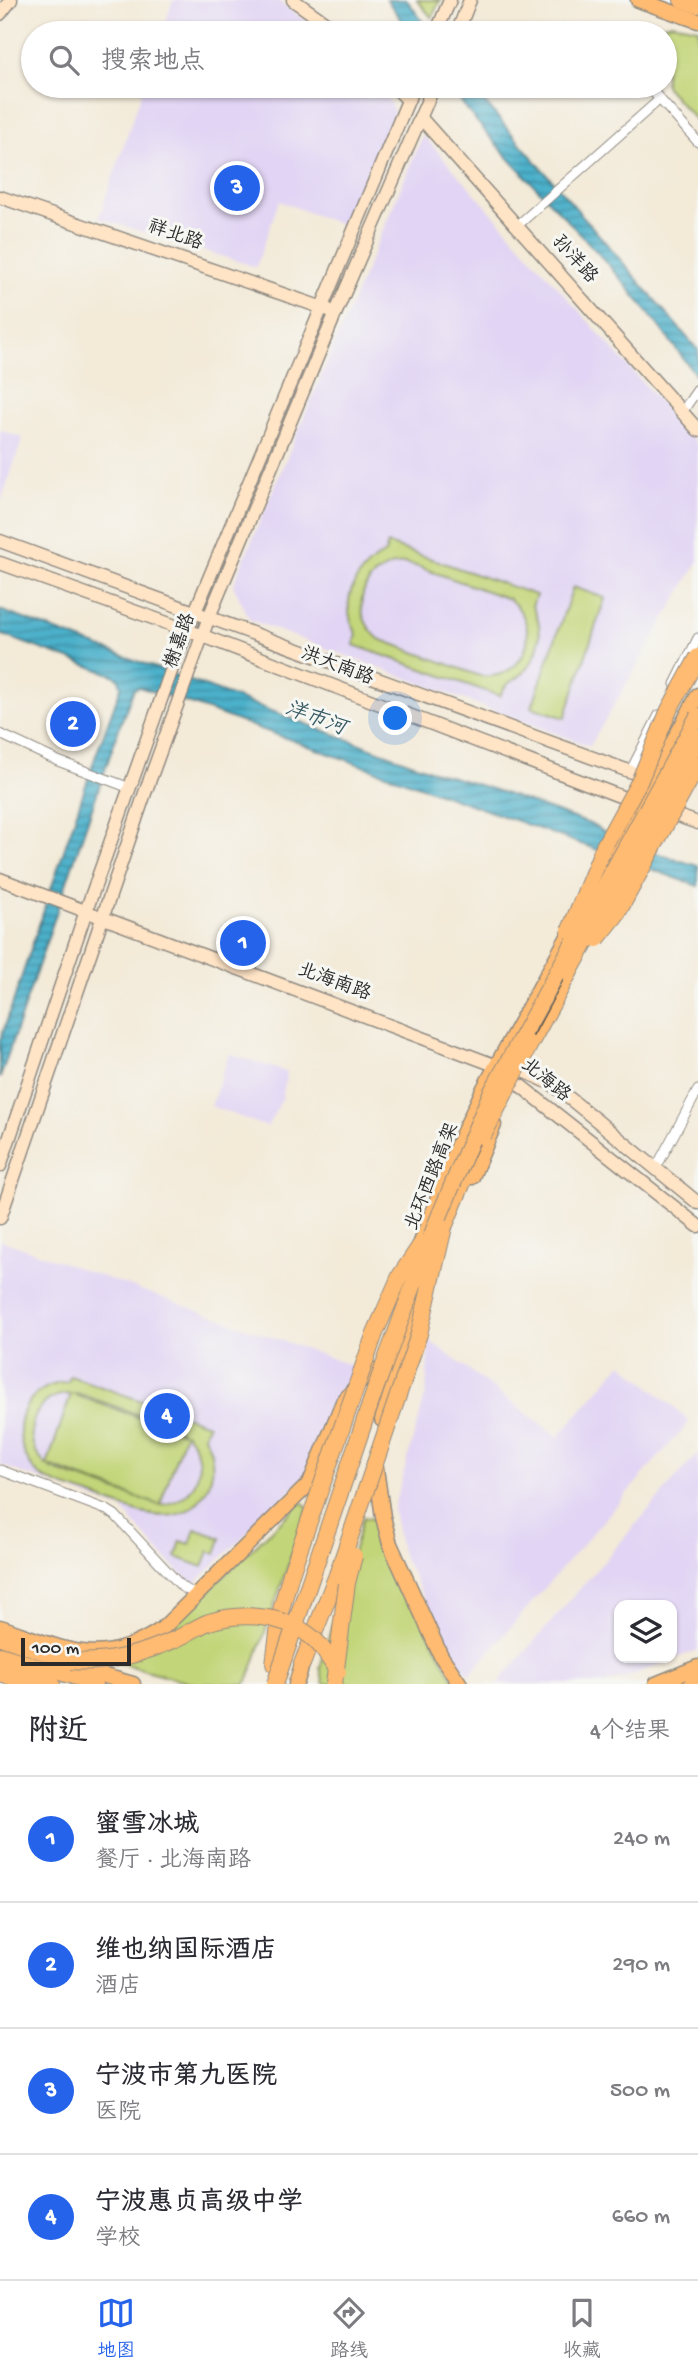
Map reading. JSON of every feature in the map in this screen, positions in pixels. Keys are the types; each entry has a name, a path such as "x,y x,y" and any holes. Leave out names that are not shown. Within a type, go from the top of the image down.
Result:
{"highway":[{"path":"682,0 698,5"},
{"path":"640,778 670,710 698,657"},
{"path":"548,988 604,846 698,677"},
{"name":"北环西路高架","path":"275,1684 376,1387 491,1093 698,716"},
{"name":"北环西路高架","path":"286,1684 440,1226 491,1121 698,739"},
{"path":"569,974 617,914 698,765"},
{"path":"302,1664 337,1575 410,1362 430,1291 440,1226"},
{"path":"274,1664 281,1610 291,1573 375,1333 400,1276 440,1226"},
{"path":"334,1684 346,1583 392,1443 410,1362"},
{"path":"0,1637 71,1661 95,1663 120,1658 175,1639 208,1623 232,1617 258,1616 284,1623 309,1635 327,1656 343,1684"},
{"path":"0,1664 32,1680 52,1684"}],"main road":[{"path":"0,14 11,0"},
{"path":"293,0 323,21"},
{"path":"442,21 450,0"},
{"path":"462,21 470,0"},
{"path":"638,0 698,21"},
{"name":"榭嘉路","path":"0,1218 209,617 429,98"},
{"name":"榭嘉路","path":"0,1166 126,787 194,612 408,100"},
{"name":"孙洋路","path":"420,117 698,430"},
{"name":"祥北路","path":"0,197 336,312"},
{"name":"洪大南路","path":"0,541 640,778 696,795"},
{"name":"洪大南路","path":"0,564 203,636 639,803 698,823"},
{"path":"267,1684 374,1371 458,1144 497,1066 630,822 639,803 640,778 698,695"},
{"path":"296,1684 397,1371 446,1236 494,1125 698,749"},
{"name":"北海南路","path":"0,879 497,1066"},
{"name":"北海路","path":"497,1066 521,1078 698,1226"},
{"name":"北海路","path":"521,1078 552,1084 698,1203"},
{"path":"0,1628 87,1653 114,1653 141,1644 162,1629 310,1483 342,1402 374,1371"},
{"path":"373,1450 390,1544 440,1656 460,1684"},
{"path":"0,1645 133,1684"},
{"path":"0,1654 95,1684"},
{"path":"656,1684 698,1667"},
{"path":"0,1674 32,1680"},
{"path":"691,1684 698,1681"}],"street":[{"path":"517,225 660,99 698,142"},
{"path":"682,412 698,389"},
{"path":"640,778 698,638"},
{"path":"0,734 126,787"},
{"path":"657,1166 698,1090"},
{"path":"0,1470 115,1515 182,1587 197,1595"}],"shaded area":[{"path":"173,0 277,0 306,21 166,21"},
{"path":"140,98 388,98 394,112 371,174 346,227 279,201 256,267 99,218"},
{"path":"423,135 698,445 698,562 590,746 250,620 233,585"},
{"path":"0,430 23,438 0,504"},
{"path":"229,1054 287,1072 282,1099 267,1127 211,1106"},
{"path":"0,1240 356,1367 303,1479 193,1585 158,1551 122,1509 0,1465"},
{"path":"429,1340 558,1437 622,1363 690,1421 470,1674 455,1660 401,1552 393,1510 426,1393"},
{"path":"698,1453 698,1650 677,1658 677,1600 614,1600 614,1663 664,1663 602,1684 497,1684"}],"green space":[{"path":"417,0 440,0 432,18"},
{"path":"677,24 698,28 698,123 676,98"},
{"path":"388,544 536,595 532,606 539,623 537,650 529,666 507,684 500,696 354,645 357,634 351,622 349,598 358,577 385,553","holes":["404,563 509,599 520,610 526,623 528,637 519,661 509,670 496,675 480,676 379,639 363,616 363,592 377,573 389,567"]},
{"path":"573,587 605,598 565,718 532,707"},
{"path":"70,1376 208,1424 204,1436 211,1453 212,1471 209,1484 199,1501 187,1511 156,1515 122,1507 39,1475 22,1447 22,1418 27,1404 37,1394 50,1386 68,1382","holes":["71,1394 47,1465 35,1450 32,1437 32,1424 37,1412 56,1396","72,1394 83,1395 183,1433","185,1433 198,1455 199,1467 192,1488 173,1502 160,1505","48,1465 159,1505 54,1470"]},
{"path":"303,1503 307,1506 307,1511 245,1684 195,1684 117,1662 194,1604"},
{"path":"363,1517 377,1523 393,1564 456,1684 324,1684 320,1668"},
{"path":"195,1529 221,1538 216,1554 209,1551 203,1567 176,1557 181,1541 190,1544"}],"water":[{"path":"387,0 407,0 422,21 402,21"},
{"path":"458,98 482,99 698,350 698,378 617,275"},
{"path":"0,610 430,770 590,824 662,855 698,866 698,886 139,687 134,689 122,720 0,1078 0,1041 121,687 119,679 113,675 0,634"}],"railway":[{"path":"382,1386 440,1226 499,1095 698,726"}],"place":[{"name":"宁波市第九医院","path":"237,188"},
{"name":"维也纳国际酒店","path":"73,724"},
{"name":"蜜雪冰城","path":"243,943"},
{"name":"宁波惠贞高级中学","path":"167,1416"}],"water label":[{"name":"洋市河","path":"315,720"}]}
